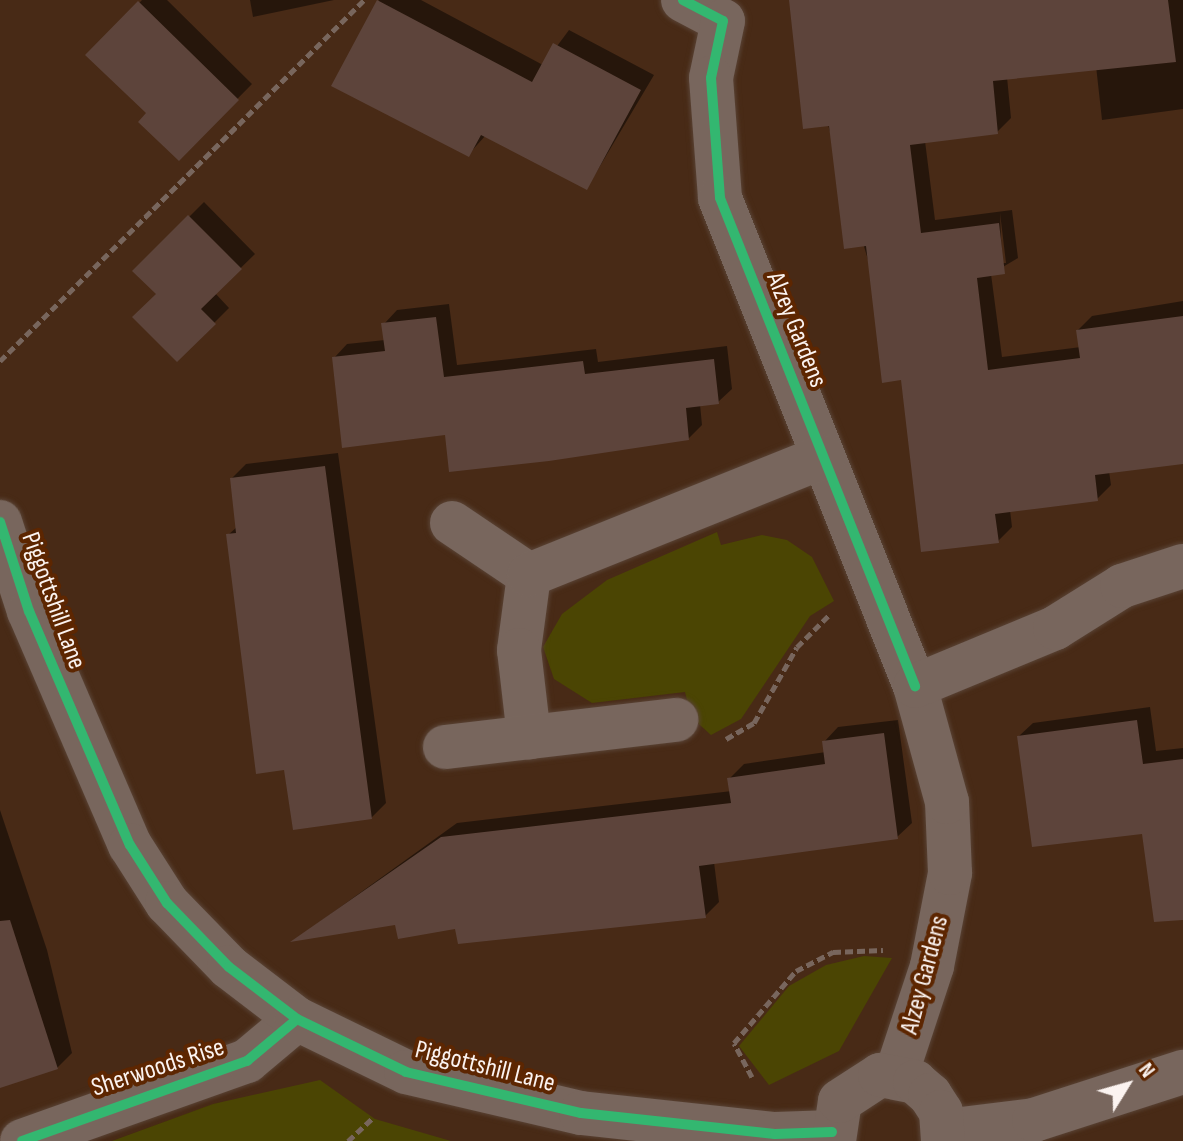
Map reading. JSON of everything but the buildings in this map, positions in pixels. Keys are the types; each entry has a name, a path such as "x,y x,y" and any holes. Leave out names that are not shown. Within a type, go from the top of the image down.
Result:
{"street":[{"name":"Alzey Gardens","path":"683,0 727,10 711,93 720,198 880,591 915,686 947,802 950,873 932,966 896,1075"},
{"path":"529,575 823,457"},
{"name":"Piggottshill Lane","path":"0,522 29,611 130,845 167,903 229,967 297,1019 406,1072 581,1113 775,1134 833,1136"},
{"path":"452,523 529,575"},
{"path":"915,686 1055,628 1122,586 1183,566"},
{"path":"529,575 519,650 529,737"},
{"path":"445,747 676,720"},
{"name":"Sherwoods Rise","path":"22,1141 247,1061 297,1019"},
{"path":"833,1136 851,1089 896,1075 930,1095 944,1136 1034,1120 1183,1072"}],"path":[{"path":"0,361 364,0"},
{"path":"676,720 715,743 740,734 813,627 880,591"},
{"path":"775,1134 734,1043 787,981 833,952 875,947 932,966"}],"shaded area":[{"path":"717,532 721,545 762,535 787,540 812,557 834,601 810,616 741,719 711,735 691,717 685,692 592,703 554,679 543,647 562,614 607,580"},
{"path":"864,956 892,958 839,1051 769,1085 739,1046 789,986 826,965"},
{"path":"320,1080 375,1119 451,1141 112,1141 213,1104"}],"cycle path":[{"path":"683,0 723,21 711,78 720,198 915,686"},
{"path":"0,522 29,611 130,845 167,903 229,967 297,1019 406,1072 581,1113 775,1134 832,1132"},
{"path":"22,1141 247,1061 297,1019"}]}
